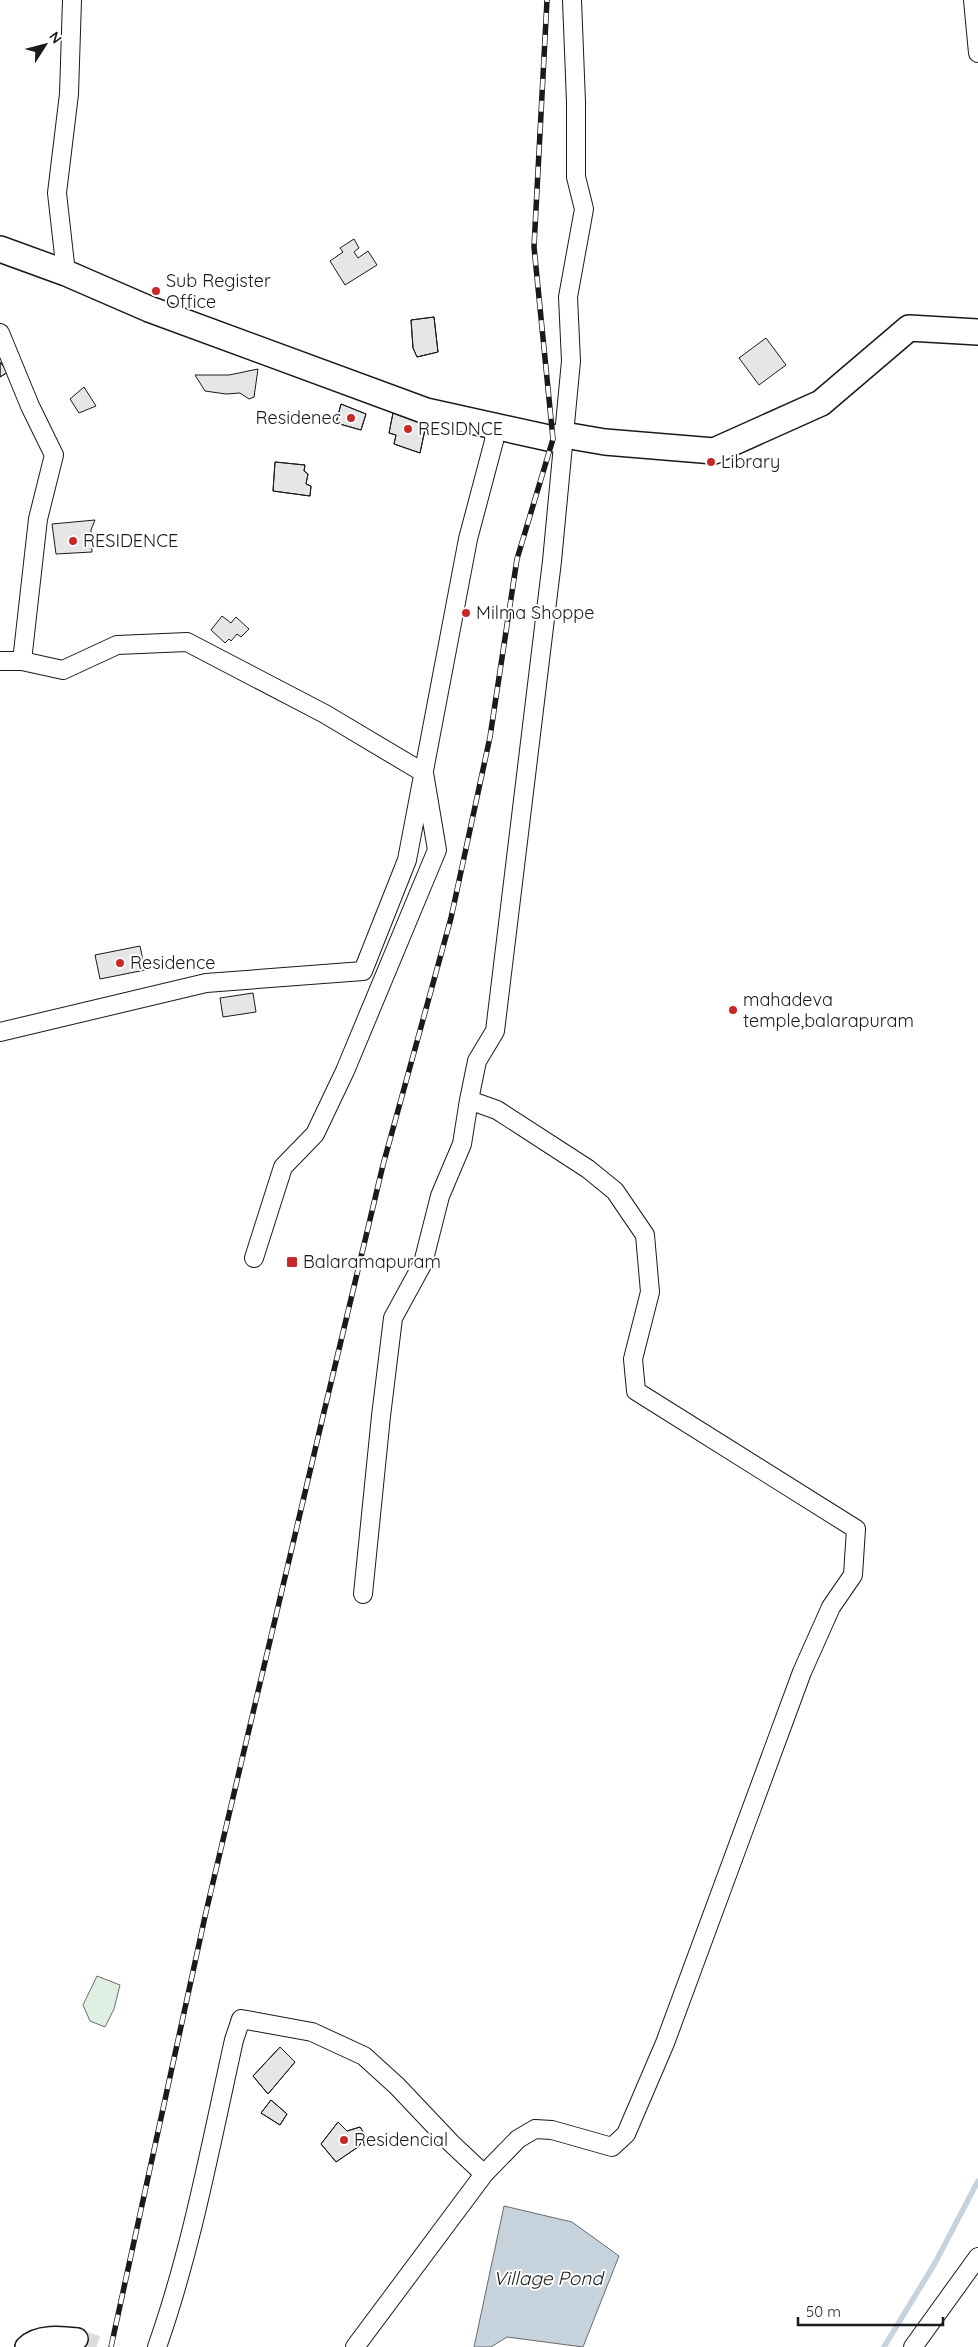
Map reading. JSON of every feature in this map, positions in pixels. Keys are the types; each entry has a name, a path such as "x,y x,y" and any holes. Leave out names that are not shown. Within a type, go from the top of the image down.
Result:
{"main road":[{"path":"0,249 66,273 149,309 426,411 553,439 564,435 605,442 714,451 821,403 909,328 978,332"}],"street":[{"path":"66,273 57,193 69,94 72,0"},
{"path":"363,1594 393,1318 423,1263 440,1196 462,1144 477,1061 495,1031 552,560 571,361 568,297 584,209 576,177 576,102 572,0"},
{"path":"973,0 978,53"},
{"path":"0,334 30,406 54,455 38,519 22,661"},
{"path":"0,1032 206,983 363,970 407,860 468,539 494,441 496,425"},
{"path":"0,661 22,661 63,670 117,645 187,642 325,714 424,773 437,850 345,1071 315,1134 283,1167 254,1258"},
{"path":"355,2347 484,2174 518,2139 535,2129 552,2130 612,2147 626,2134 665,2043 802,1672 831,1606 853,1575 856,1529 636,1391 633,1359 650,1292 645,1235 615,1191 588,1169 497,1110 469,1100"},
{"path":"157,2347 168,2315 201,2190 234,2040 241,2019 312,2032 364,2056 397,2086 451,2143 484,2174"},
{"path":"913,2347 978,2257"},
{"path":"26,2347 43,2339 60,2337 77,2339"}],"green space":[{"path":"97,1976 120,1985 114,2009 105,2027 90,2021 83,2005"}],"water":[{"name":"Village Pond","path":"504,2206 572,2222 619,2256 583,2347 507,2337 491,2347 474,2347"}],"building":[{"path":"354,239 359,248 354,252 358,258 368,251 377,265 345,285 330,261 343,252 340,248"},
{"path":"434,317 438,352 417,357 413,348 411,320"},
{"path":"434,317 438,352 417,357 413,348 411,320"},
{"path":"766,338 786,365 759,385 739,358"},
{"path":"0,362 8,372 0,377"},
{"path":"0,362 8,372 0,377"},
{"path":"258,369 254,397 249,399 240,393 226,394 205,391 195,375 229,375"},
{"path":"84,387 96,406 79,413 70,399"},
{"name":"Residenec","path":"341,404 366,414 361,430 336,423"},
{"name":"Residenec","path":"341,404 366,414 361,430 336,423"},
{"name":"RESIDNCE","path":"393,413 426,425 420,453 394,444 396,435 389,433"},
{"name":"RESIDNCE","path":"393,413 426,425 420,453 394,444 396,435 389,433"},
{"path":"275,462 305,465 304,471 308,474 306,484 311,486 310,496 273,491"},
{"path":"275,462 305,465 304,471 308,474 306,484 311,486 310,496 273,491"},
{"name":"RESIDENCE","path":"95,520 91,530 92,552 56,554 52,524"},
{"path":"222,616 231,623 236,617 249,629 241,637 237,634 231,641 229,639 225,643 211,630"},
{"name":"Residence","path":"140,946 145,970 100,979 95,955"},
{"path":"253,993 256,1012 223,1017 220,998"},
{"path":"280,2047 295,2062 268,2094 253,2076"},
{"path":"280,2047 295,2062 268,2094 253,2076"},
{"path":"271,2100 287,2114 280,2125 261,2113"},
{"path":"271,2100 287,2114 280,2125 261,2113"},
{"name":"Residencial","path":"338,2122 347,2131 360,2127 366,2136 358,2147 336,2162 321,2144"},
{"name":"Residencial","path":"338,2122 347,2131 360,2127 366,2136 358,2147 336,2162 321,2144"}],"waterway":[{"path":"884,2347 935,2263 978,2181"}],"tunnel":[{"path":"77,2339 99,2347"}],"railway":[{"path":"111,2347 206,1912 324,1412 383,1165 451,918 490,737 517,559 553,439 534,247 547,0"}],"place":[{"name":"Sub Register Office","path":"156,291"},
{"name":"Residenec","path":"351,418"},
{"name":"RESIDNCE","path":"408,429"},
{"name":"Library","path":"711,462"},
{"name":"RESIDENCE","path":"73,541"},
{"name":"Milma Shoppe","path":"466,613"},
{"name":"Residence","path":"120,963"},
{"name":"mahadeva temple,balarapuram","path":"733,1010"},
{"name":"Balaramapuram","path":"292,1262"},
{"name":"Residencial","path":"344,2140"}]}
